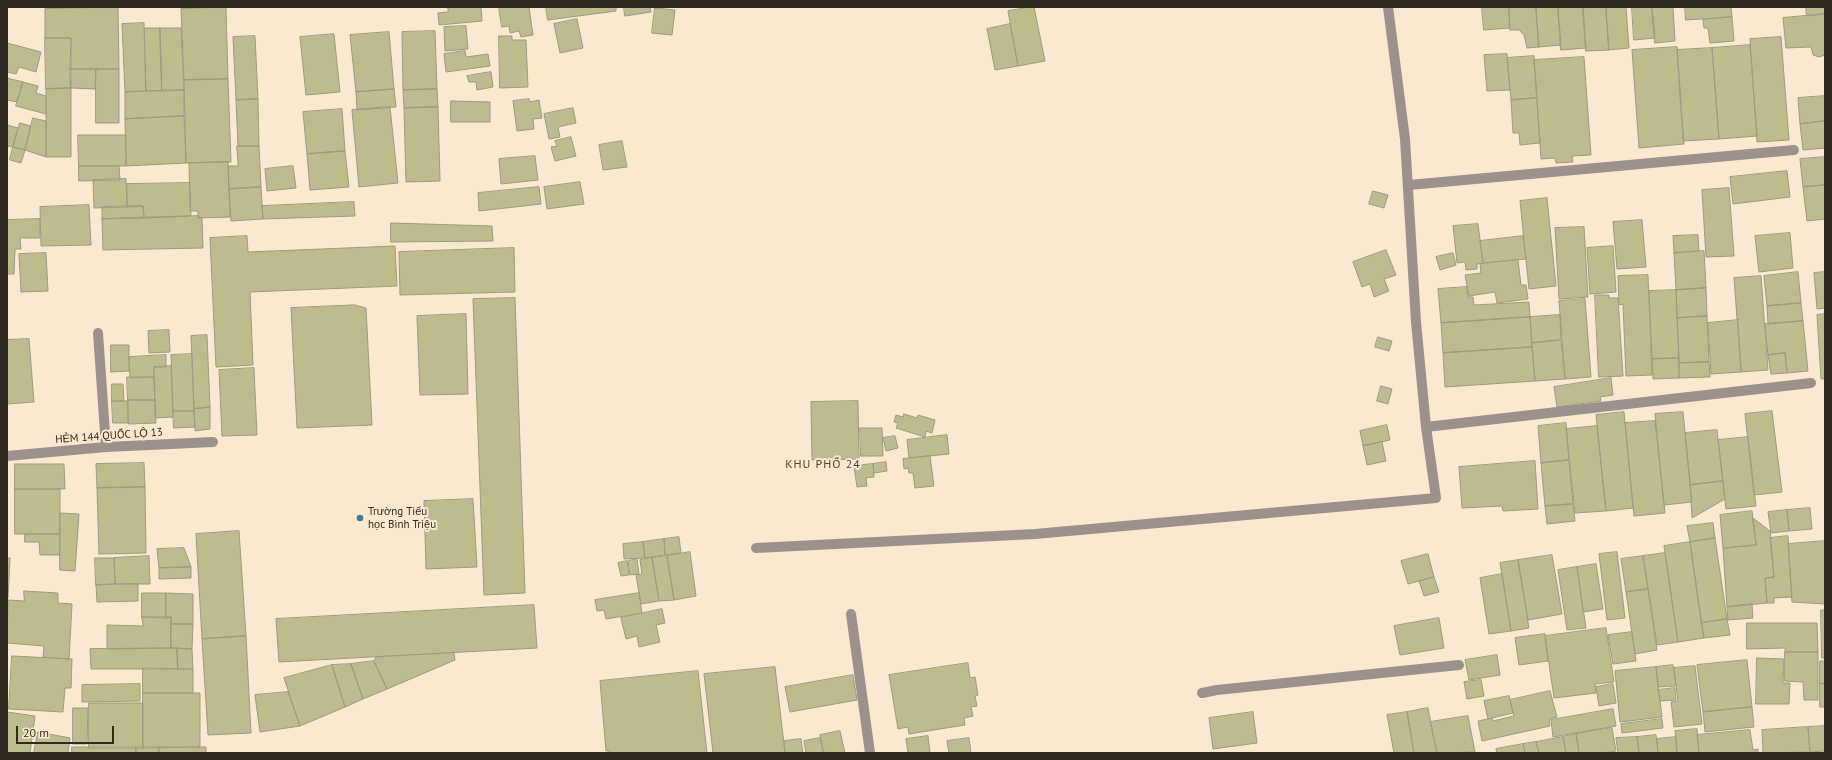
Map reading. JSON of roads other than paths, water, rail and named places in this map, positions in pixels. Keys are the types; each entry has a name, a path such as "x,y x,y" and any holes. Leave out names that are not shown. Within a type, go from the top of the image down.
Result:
{"street":[{"path":"756,548 1035,534 1436,498 1426,427 1416,322 1410,185 1406,139 1388,7"},
{"path":"1410,185 1794,150"},
{"path":"98,333 106,447"},
{"path":"1426,427 1811,383"},
{"name":"HẺM 144 QUỐC LỘ 13","path":"7,456 106,447 213,442"},
{"path":"851,614 870,753"},
{"path":"1202,693 1217,690 1459,665"}],"place":[{"name":"Trường Tiểu học Bình Triệu","path":"360,518"}],"district":[{"name":"KHU PHỐ 24","path":"823,465"}]}
